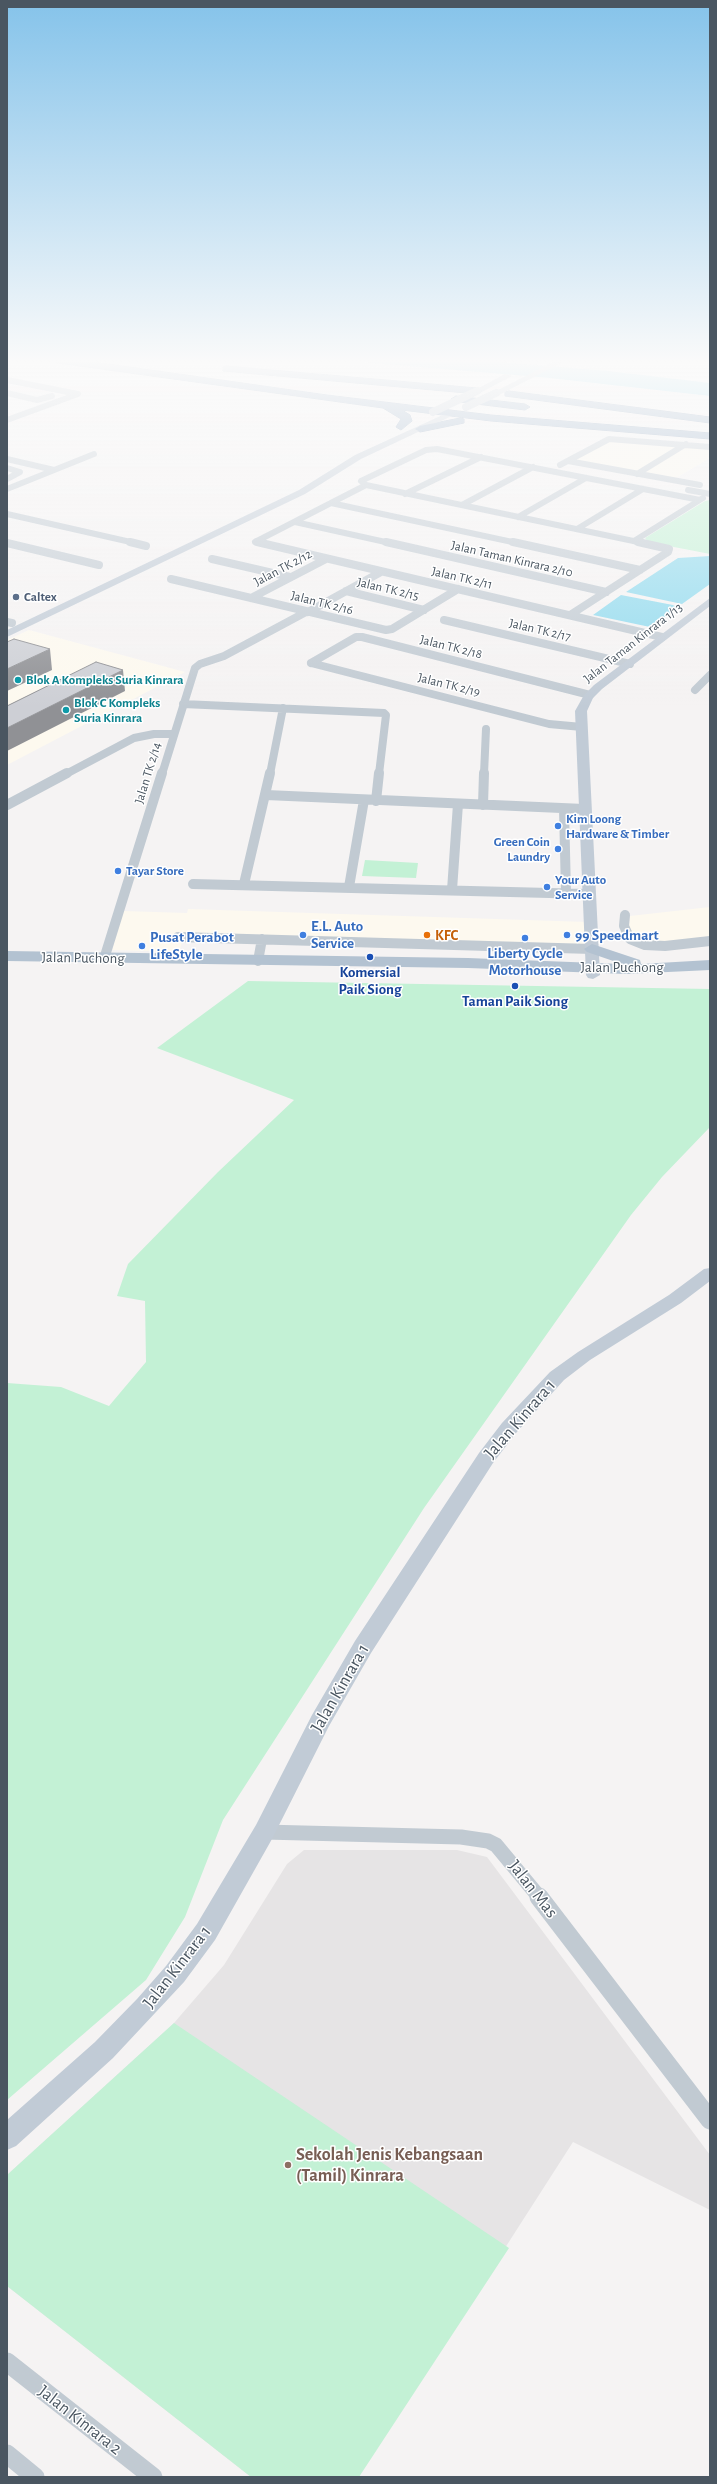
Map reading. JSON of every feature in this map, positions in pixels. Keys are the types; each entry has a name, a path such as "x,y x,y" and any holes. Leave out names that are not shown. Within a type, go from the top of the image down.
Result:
{"main road":[{"path":"8,627 295,489 314,476"},
{"path":"8,627 32,620 71,604 302,492 328,476"},
{"name":"Jalan Taman Kinrara 1/13","path":"593,971 584,809 581,711 590,695 710,600"},
{"path":"592,949 652,968"},
{"name":"Jalan Puchong","path":"7,956 104,959 461,963 593,971 652,968 707,968"},
{"name":"Jalan Puchong","path":"7,966 241,972 354,970 593,971 707,968"},
{"name":"Jalan Kinrara 1","path":"7,2137 104,2050 175,1974 206,1932 264,1832 320,1721 364,1647 486,1458 508,1428 557,1376 584,1356 675,1299 710,1273"}],"street":[{"path":"7,489 39,476"},
{"path":"372,476 361,481 366,486 668,549 668,552 570,615"},
{"path":"405,494 442,476"},
{"path":"462,506 517,476"},
{"path":"576,476 700,500"},
{"path":"621,476 710,492"},
{"path":"645,476 710,492"},
{"path":"518,517 586,478"},
{"path":"295,522 366,486"},
{"path":"577,529 643,489"},
{"path":"634,541 700,500 710,492"},
{"path":"331,503 640,570"},
{"path":"7,514 146,546"},
{"name":"Jalan TK 2/11","path":"295,522 255,542 662,637"},
{"name":"Jalan Taman Kinrara 2/10","path":"295,522 606,592"},
{"path":"7,543 98,565"},
{"path":"212,559 290,577"},
{"name":"Jalan TK 2/12","path":"251,598 326,559"},
{"name":"Jalan TK 2/14","path":"104,959 195,668 200,664 224,656 381,572"},
{"name":"Jalan TK 2/16","path":"171,579 386,630 392,629 458,589"},
{"name":"Jalan TK 2/15","path":"346,591 424,610"},
{"name":"Jalan TK 2/17","path":"444,620 630,664"},
{"name":"Jalan TK 2/18","path":"311,663 356,637 362,637 590,695"},
{"name":"Jalan TK 2/19","path":"311,663 549,724 582,727"},
{"path":"695,690 710,675"},
{"path":"183,704 380,711 386,715 376,800"},
{"path":"244,884 266,795 283,708"},
{"path":"483,805 486,729"},
{"path":"7,805 134,738 154,734 174,734"},
{"path":"266,795 584,809"},
{"path":"349,887 364,800"},
{"path":"452,890 458,804"},
{"path":"564,809 566,893"},
{"path":"194,884 244,884 589,894"},
{"path":"625,915 624,926 630,939 645,945 665,946 710,941"},
{"path":"178,937 592,949"},
{"path":"258,961 262,939"},
{"name":"Jalan Mas","path":"264,1832 461,1837 488,1841 496,1845 510,1860 710,2120"},
{"name":"Jalan Kinrara 2","path":"7,2362 153,2477"},
{"path":"7,2454 35,2477"}],"shaded area":[{"path":"657,476 679,476 674,479"},
{"path":"29,630 185,672 7,765 7,640"},
{"path":"710,907 710,938 664,944 635,938 629,926 630,916"},
{"path":"188,909 588,922 589,947 184,935 179,952 112,950 123,911 187,913"},
{"name":"Sekolah Jenis Kebangsaan (Tamil) Kinrara","path":"304,1850 457,1850 487,1857 710,2155 710,2210 573,2142 358,2477 251,2477 7,2286 7,2175 174,2023 224,1965 287,1864"}],"green space":[{"path":"710,500 710,554 648,542 645,538 705,501"},
{"path":"365,860 418,863 416,878 362,876"},
{"path":"248,981 710,989 710,1127 662,1177 631,1215 424,1508 223,1820 185,1917 146,1980 7,2100 7,1383 61,1387 109,1406 146,1362 145,1301 117,1296 128,1264 218,1172 294,1100 157,1048"},
{"path":"174,2023 509,2248 359,2477 251,2477 7,2286 7,2175"}],"water":[{"path":"710,556 710,584 682,604 626,592 678,558"},
{"path":"621,595 673,605 678,608 650,627 593,615"}],"building":[{"path":"14,639 50,649 7,669 7,642"},
{"path":"96,662 123,670 7,728 7,706"}],"place":[{"name":"Caltex","path":"16,597"},
{"name":"Blok A Kompleks Suria Kinrara","path":"18,680"},
{"name":"Blok C Kompleks Suria Kinrara","path":"66,710"},
{"name":"Kim Loong Hardware & Timber","path":"558,826"},
{"name":"Green Coin Laundry","path":"558,849"},
{"name":"Tayar Store","path":"118,871"},
{"name":"Your Auto Service","path":"547,887"},
{"name":"E.L. Auto Service","path":"303,935"},
{"name":"KFC","path":"427,935"},
{"name":"99 Speedmart","path":"567,935"},
{"name":"Liberty Cycle Motorhouse","path":"525,938"},
{"name":"Pusat Perabot LifeStyle","path":"142,946"},
{"name":"Komersial Paik Siong","path":"370,957"},
{"name":"Taman Paik Siong","path":"515,986"},
{"name":"Sekolah Jenis Kebangsaan (Tamil) Kinrara","path":"288,2165"}]}
